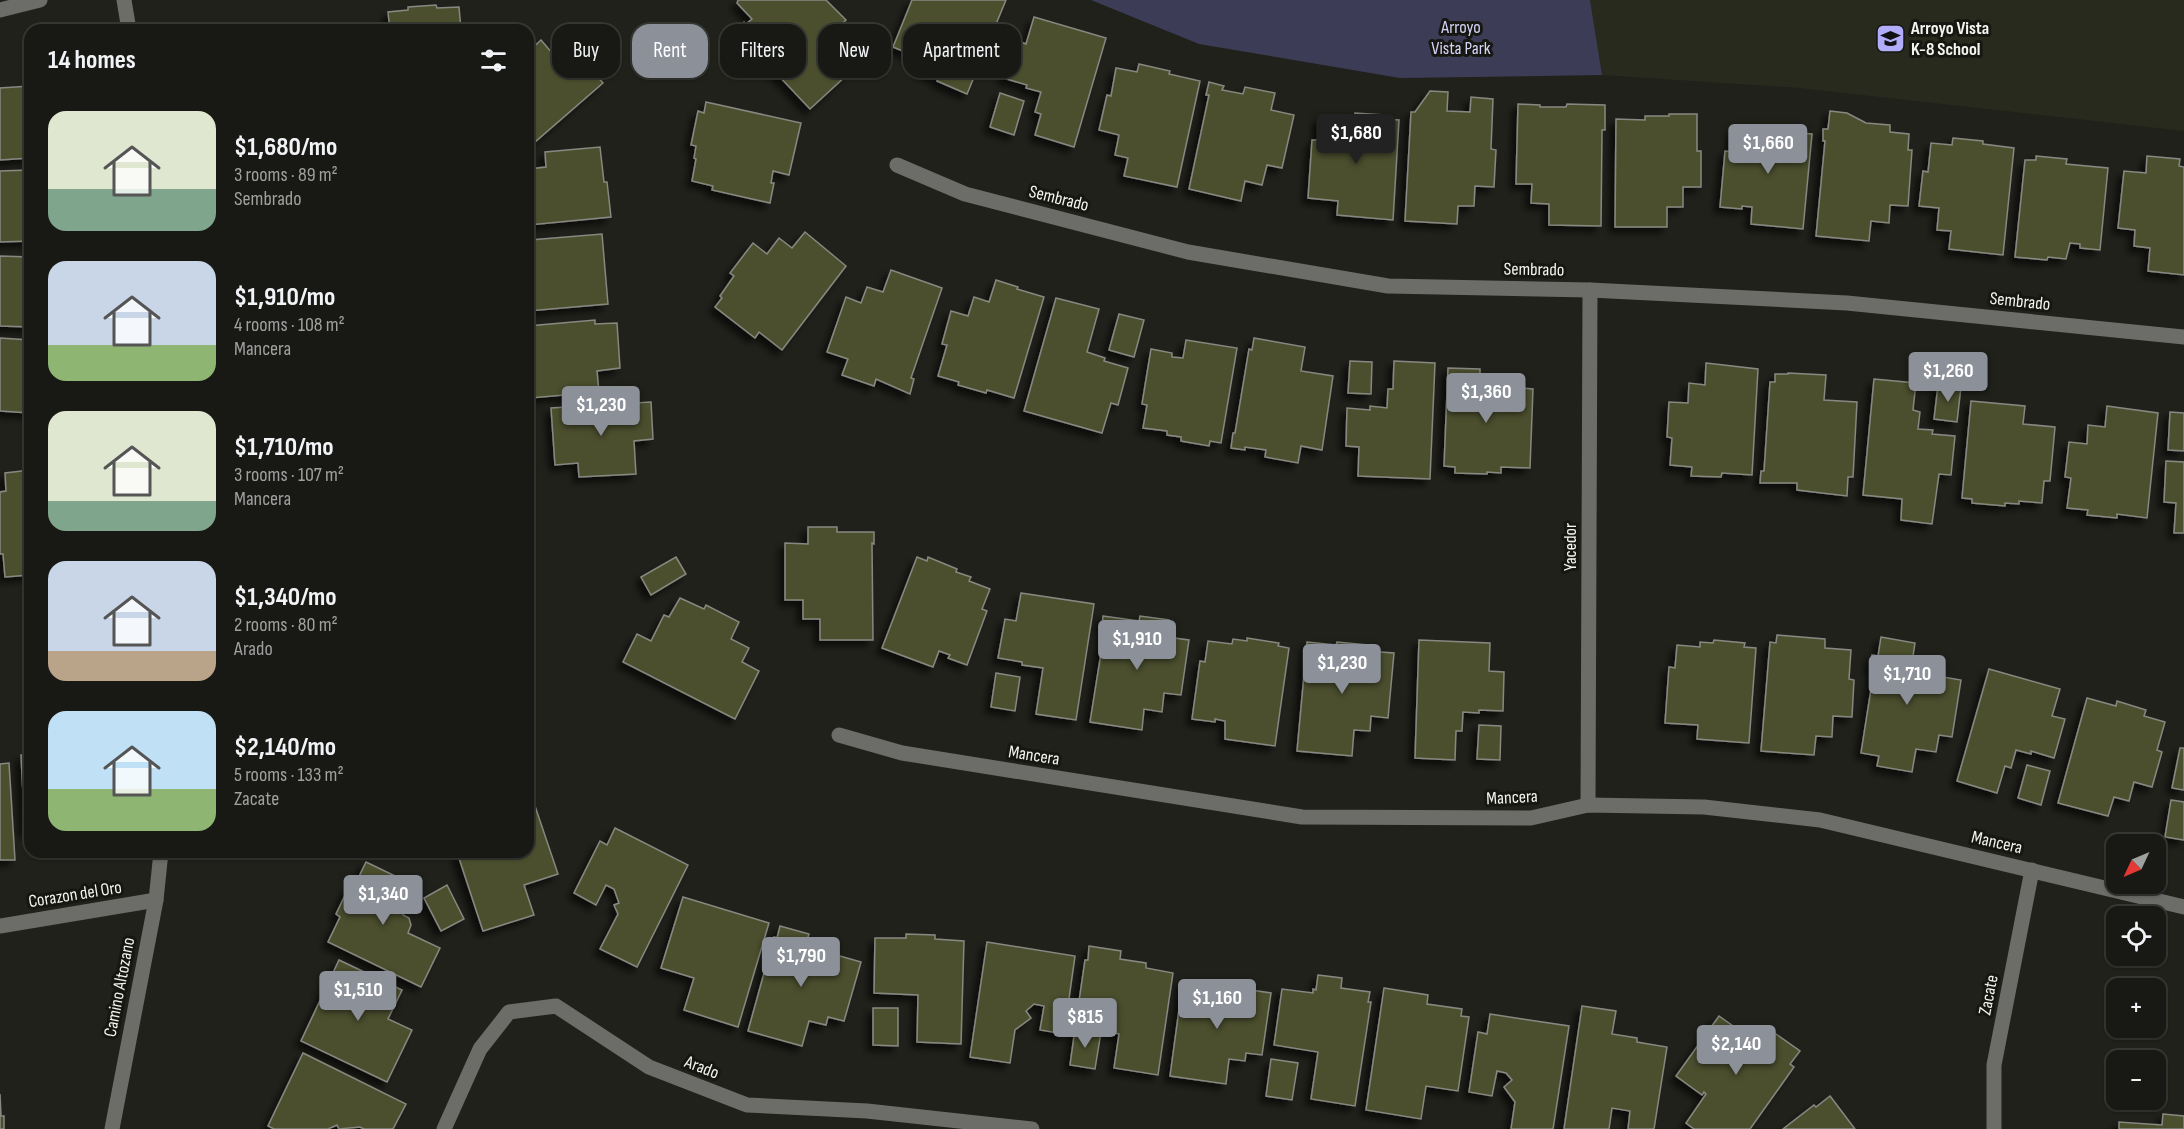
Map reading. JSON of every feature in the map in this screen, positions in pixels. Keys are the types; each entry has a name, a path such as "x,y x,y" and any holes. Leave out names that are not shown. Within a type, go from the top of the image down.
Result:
{"street":[{"path":"0,10 40,0"},
{"path":"124,0 128,24"},
{"name":"Sembrado","path":"897,165 965,194 1200,254 1388,285 1590,290 1847,303 2184,337"},
{"name":"Yacedor","path":"1588,806 1590,290"},
{"name":"Mancera","path":"839,735 902,753 1302,817 1531,818 1588,806 1704,807 1820,820 2184,907"},
{"name":"Camino Altozano","path":"112,1129 156,900 160,858"},
{"name":"Zacate","path":"1994,1129 1994,1065 2032,870"},
{"name":"Corazon del Oro","path":"0,926 156,900"},
{"name":"Arado","path":"444,1129 480,1049 509,1012 556,1006 649,1067 747,1105 867,1111 1032,1129"}],"shaded area":[{"name":"Arroyo Vista K-8 School","path":"1590,0 2184,0 2184,131 1800,88 1602,75"}],"green space":[{"name":"Arroyo Vista Park","path":"1091,0 1590,0 1602,75 1400,78 1199,44"}],"building":[{"path":"738,0 826,0 846,20 842,24 818,24 818,78 844,78 810,109 781,78 806,78 806,24 746,24 752,19 737,3"},
{"path":"912,0 1006,0 996,24 903,24 903,51 893,47"},
{"path":"436,5 437,8 459,7 460,24 389,24 388,12 408,10 408,7"},
{"path":"1034,17 1106,38 1074,147 1035,135 1041,114 1035,112 1041,92 1003,78 1021,78 1021,42 1026,44"},
{"path":"541,40 552,53 552,78 599,78 603,83 534,143 534,46"},
{"path":"1139,64 1200,81 1177,187 1124,176 1128,158 1115,155 1119,135 1099,130 1107,95 1111,96 1116,68 1137,72"},
{"path":"938,78 974,78 967,94 937,81"},
{"path":"1209,82 1224,86 1222,90 1243,94 1245,87 1275,93 1271,110 1294,115 1282,168 1267,165 1262,185 1245,181 1241,201 1189,189 1209,95 1206,95"},
{"path":"24,86 24,158 0,160 0,88"},
{"path":"1430,91 1448,92 1447,111 1470,112 1471,97 1493,99 1491,149 1496,150 1494,187 1475,186 1474,206 1458,206 1457,224 1405,221 1411,112 1415,112"},
{"path":"1000,93 1024,101 1014,135 990,127"},
{"path":"706,102 801,123 789,175 773,171 771,183 774,183 770,203 712,190 713,186 692,181 696,146 691,145 698,111 704,113"},
{"path":"1518,104 1540,105 1540,107 1566,107 1567,104 1605,105 1605,130 1602,130 1601,226 1549,225 1549,204 1531,203 1532,184 1516,184"},
{"path":"1830,111 1847,113 1866,123 1890,125 1890,132 1909,134 1908,150 1912,150 1908,206 1890,205 1889,223 1871,221 1869,241 1816,236 1825,141 1823,141 1823,129 1828,129"},
{"path":"1355,113 1385,115 1385,119 1399,120 1393,220 1337,215 1338,201 1308,198 1312,140 1318,140 1319,118 1344,120 1344,116 1354,117"},
{"path":"1669,114 1697,114 1697,151 1701,151 1701,187 1683,187 1683,207 1667,207 1667,227 1615,227 1616,119 1645,120 1645,116 1669,116"},
{"path":"1771,125 1801,128 1800,133 1812,134 1803,229 1751,224 1752,207 1742,206 1742,209 1720,207 1725,151 1731,152 1733,130 1755,132 1756,127 1770,128"},
{"path":"1953,138 1983,141 1983,144 2014,148 2003,255 1949,249 1951,231 1937,230 1939,208 1919,206 1923,171 1928,172 1931,143 1952,145"},
{"path":"600,147 611,217 534,225 534,168 546,167 545,152"},
{"path":"2036,156 2067,159 2066,164 2108,168 2100,250 2080,248 2080,244 2070,243 2066,259 2015,257 2025,160 2036,160"},
{"path":"2147,156 2180,159 2179,166 2184,167 2184,275 2148,271 2150,248 2134,246 2135,230 2118,228 2124,171 2146,173"},
{"path":"24,170 24,241 0,242 0,171"},
{"path":"805,232 846,266 782,350 759,332 755,338 715,307 734,276 730,273 753,243 767,254 779,238 792,248"},
{"path":"602,234 608,304 534,310 534,240"},
{"path":"0,256 24,257 24,327 0,326"},
{"path":"891,270 942,288 911,378 914,379 910,394 876,379 874,386 842,375 848,359 827,352 846,297 861,303 867,287 883,292"},
{"path":"996,280 1044,297 1014,398 958,385 959,382 938,376 947,345 942,344 951,311 968,316 974,297 989,302"},
{"path":"1056,298 1099,309 1087,352 1105,358 1104,361 1128,368 1118,405 1111,403 1102,433 1024,411"},
{"path":"1119,314 1144,320 1134,357 1109,350"},
{"path":"595,320 595,324 617,323 620,368 597,371 599,392 534,398 534,325"},
{"path":"0,338 24,340 24,413 0,411"},
{"path":"1254,338 1305,347 1301,371 1333,376 1322,450 1301,446 1298,463 1265,457 1266,450 1231,448 1249,349 1252,350"},
{"path":"1186,340 1237,348 1221,443 1210,441 1209,446 1181,441 1181,437 1167,435 1167,431 1143,428 1147,405 1142,404 1151,349 1172,353 1172,357 1183,358"},
{"path":"1350,361 1372,362 1371,394 1348,393"},
{"path":"1394,361 1435,363 1430,479 1358,476 1359,447 1346,446 1347,408 1370,410 1370,406 1387,408 1388,389 1393,389"},
{"path":"1706,363 1758,369 1752,475 1722,473 1721,477 1691,476 1692,467 1670,465 1672,438 1667,437 1669,402 1688,403 1689,383 1705,385"},
{"path":"1448,368 1480,369 1480,374 1501,375 1500,390 1511,391 1511,387 1533,389 1530,468 1501,467 1501,473 1487,472 1487,474 1455,473 1455,467 1444,466"},
{"path":"1775,374 1826,375 1824,400 1857,402 1853,477 1848,477 1847,496 1797,490 1797,483 1760,483 1761,471 1764,471 1770,382 1775,382"},
{"path":"1874,379 1916,383 1913,410 1920,412 1918,429 1933,430 1932,434 1955,436 1951,475 1939,474 1932,524 1901,520 1902,499 1863,495"},
{"path":"1938,385 1961,387 1957,422 1934,419"},
{"path":"1971,401 2025,406 2023,424 2055,427 2050,481 2044,481 2042,503 2019,501 2019,504 2005,503 2005,506 1972,503 1972,499 1962,498"},
{"path":"651,402 653,439 634,441 636,474 579,477 578,463 555,465 551,408"},
{"path":"2107,406 2158,413 2147,518 2117,514 2117,518 2087,515 2088,510 2067,508 2071,478 2065,477 2069,442 2087,444 2088,425 2105,427"},
{"path":"2170,412 2184,413 2184,451 2168,450"},
{"path":"2166,461 2184,462 2184,533 2174,533 2176,503 2164,502"},
{"path":"24,471 24,575 5,577 3,554 0,554 0,492 6,491 5,473"},
{"path":"808,527 837,527 837,532 874,532 874,544 872,543 873,640 820,640 820,619 803,619 803,600 785,600 785,543 808,544"},
{"path":"676,557 686,574 651,595 641,577"},
{"path":"917,557 927,561 928,557 957,569 956,572 971,577 969,581 990,589 982,609 987,611 967,665 948,658 950,655 939,651 933,667 882,648"},
{"path":"1021,593 1094,604 1076,720 1036,714 1043,668 998,658 1005,619 1016,621"},
{"path":"680,598 704,609 706,605 739,622 731,639 749,648 742,662 759,671 735,719 623,662 637,634 651,641 664,615 669,617"},
{"path":"1103,616 1139,621 1140,616 1169,620 1167,637 1189,640 1181,695 1164,693 1162,712 1144,709 1142,730 1090,722 1105,628 1102,628"},
{"path":"1777,635 1825,639 1825,648 1851,650 1849,679 1854,680 1852,717 1833,716 1832,737 1816,736 1814,755 1761,751 1770,642 1776,643"},
{"path":"1881,637 1915,643 1913,656 1940,660 1937,676 1961,680 1952,737 1939,735 1936,752 1916,749 1912,772 1877,766 1879,756 1861,753 1874,670 1870,669 1872,655 1878,656"},
{"path":"1247,638 1279,643 1278,646 1289,648 1275,746 1225,739 1225,721 1192,719 1200,661 1205,662 1208,641 1232,644 1233,639 1247,641"},
{"path":"1419,640 1490,643 1489,671 1504,672 1503,711 1463,712 1462,731 1456,731 1455,760 1415,758"},
{"path":"1714,640 1745,643 1744,647 1756,648 1749,743 1697,739 1698,725 1665,723 1669,667 1675,668 1677,645 1700,647 1700,642 1713,643"},
{"path":"1307,642 1368,645 1368,651 1394,653 1388,718 1371,716 1370,731 1354,730 1352,756 1297,751"},
{"path":"1989,669 2060,689 2052,716 2065,719 2054,758 2031,751 2031,754 2016,750 2011,768 2005,766 1997,793 1957,781"},
{"path":"996,673 1020,677 1015,711 991,707"},
{"path":"2087,698 2116,706 2117,701 2146,710 2144,716 2165,722 2157,750 2162,752 2152,787 2134,782 2129,801 2114,797 2108,816 2058,803"},
{"path":"1479,725 1501,726 1500,760 1477,759"},
{"path":"2180,748 2184,748 2184,790 2172,788"},
{"path":"21,755 24,755 24,813"},
{"path":"9,763 15,860 0,860 0,764"},
{"path":"2027,765 2050,771 2041,805 2018,798"},
{"path":"2171,800 2184,802 2184,840 2166,837"},
{"path":"534,803 558,874 524,885 534,915 483,931 459,858 534,858"},
{"path":"615,828 688,865 637,967 600,949 618,914 614,905 619,903 614,889 606,885 596,905 574,893 600,841 607,845"},
{"path":"366,862 416,886 403,915 409,918 411,925 408,933 440,948 421,987 328,942 340,917 336,914 349,887 353,889"},
{"path":"447,885 464,919 441,931 424,898"},
{"path":"683,897 769,923 738,1027 684,1010 694,978 661,968"},
{"path":"780,926 809,934 805,946 861,962 844,1021 828,1017 826,1025 809,1021 802,1046 748,1031 774,937 777,938"},
{"path":"906,934 935,935 935,939 964,941 961,1044 917,1042 918,995 874,993 875,938 906,938"},
{"path":"987,942 1075,956 1064,1034 1040,1030 1044,1006 1034,1004 1026,1011 1031,1018 1015,1030 1010,1063 970,1057"},
{"path":"1089,946 1121,951 1120,959 1146,963 1146,968 1173,973 1158,1075 1114,1068 1119,1034 1111,1032 1106,1026 1108,1019 1077,1015"},
{"path":"339,960 402,990 388,1019 412,1030 387,1082 301,1041"},
{"path":"1318,975 1342,978 1341,988 1370,992 1368,1002 1371,1002 1355,1106 1311,1099 1318,1052 1274,1045 1282,989 1313,993 1313,989 1316,990"},
{"path":"1183,980 1271,993 1262,1055 1246,1053 1245,1061 1229,1059 1226,1084 1170,1076"},
{"path":"1384,988 1428,995 1427,1004 1462,1009 1461,1016 1469,1017 1458,1091 1426,1086 1421,1119 1366,1110"},
{"path":"1582,1006 1616,1011 1612,1034 1637,1038 1637,1042 1667,1047 1654,1129 1628,1129 1630,1111 1612,1108 1609,1129 1564,1129"},
{"path":"873,1008 898,1008 898,1046 873,1045"},
{"path":"1490,1014 1569,1026 1553,1129 1511,1129 1515,1102 1504,1087 1512,1080 1506,1073 1497,1071 1492,1096 1469,1092 1478,1032 1487,1034"},
{"path":"1719,1016 1756,1042 1766,1027 1800,1051 1790,1064 1794,1067 1750,1129 1694,1129 1686,1123 1706,1094 1704,1092 1702,1095 1676,1076"},
{"path":"1075,1029 1101,1032 1095,1069 1070,1065"},
{"path":"303,1053 406,1104 393,1129 360,1127 339,1129 337,1125 328,1129 274,1129 268,1126"},
{"path":"1271,1059 1298,1063 1292,1100 1266,1096"},
{"path":"0,1094 1,1116 4,1116 4,1129 0,1129"},
{"path":"1830,1096 1855,1129 1783,1129 1814,1105 1816,1107"},
{"path":"2163,1114 2184,1116 2184,1129 2119,1129 2119,1122 2162,1125"}],"place":[{"name":"Arroyo Vista K-8 School","path":"1890,38"}]}
